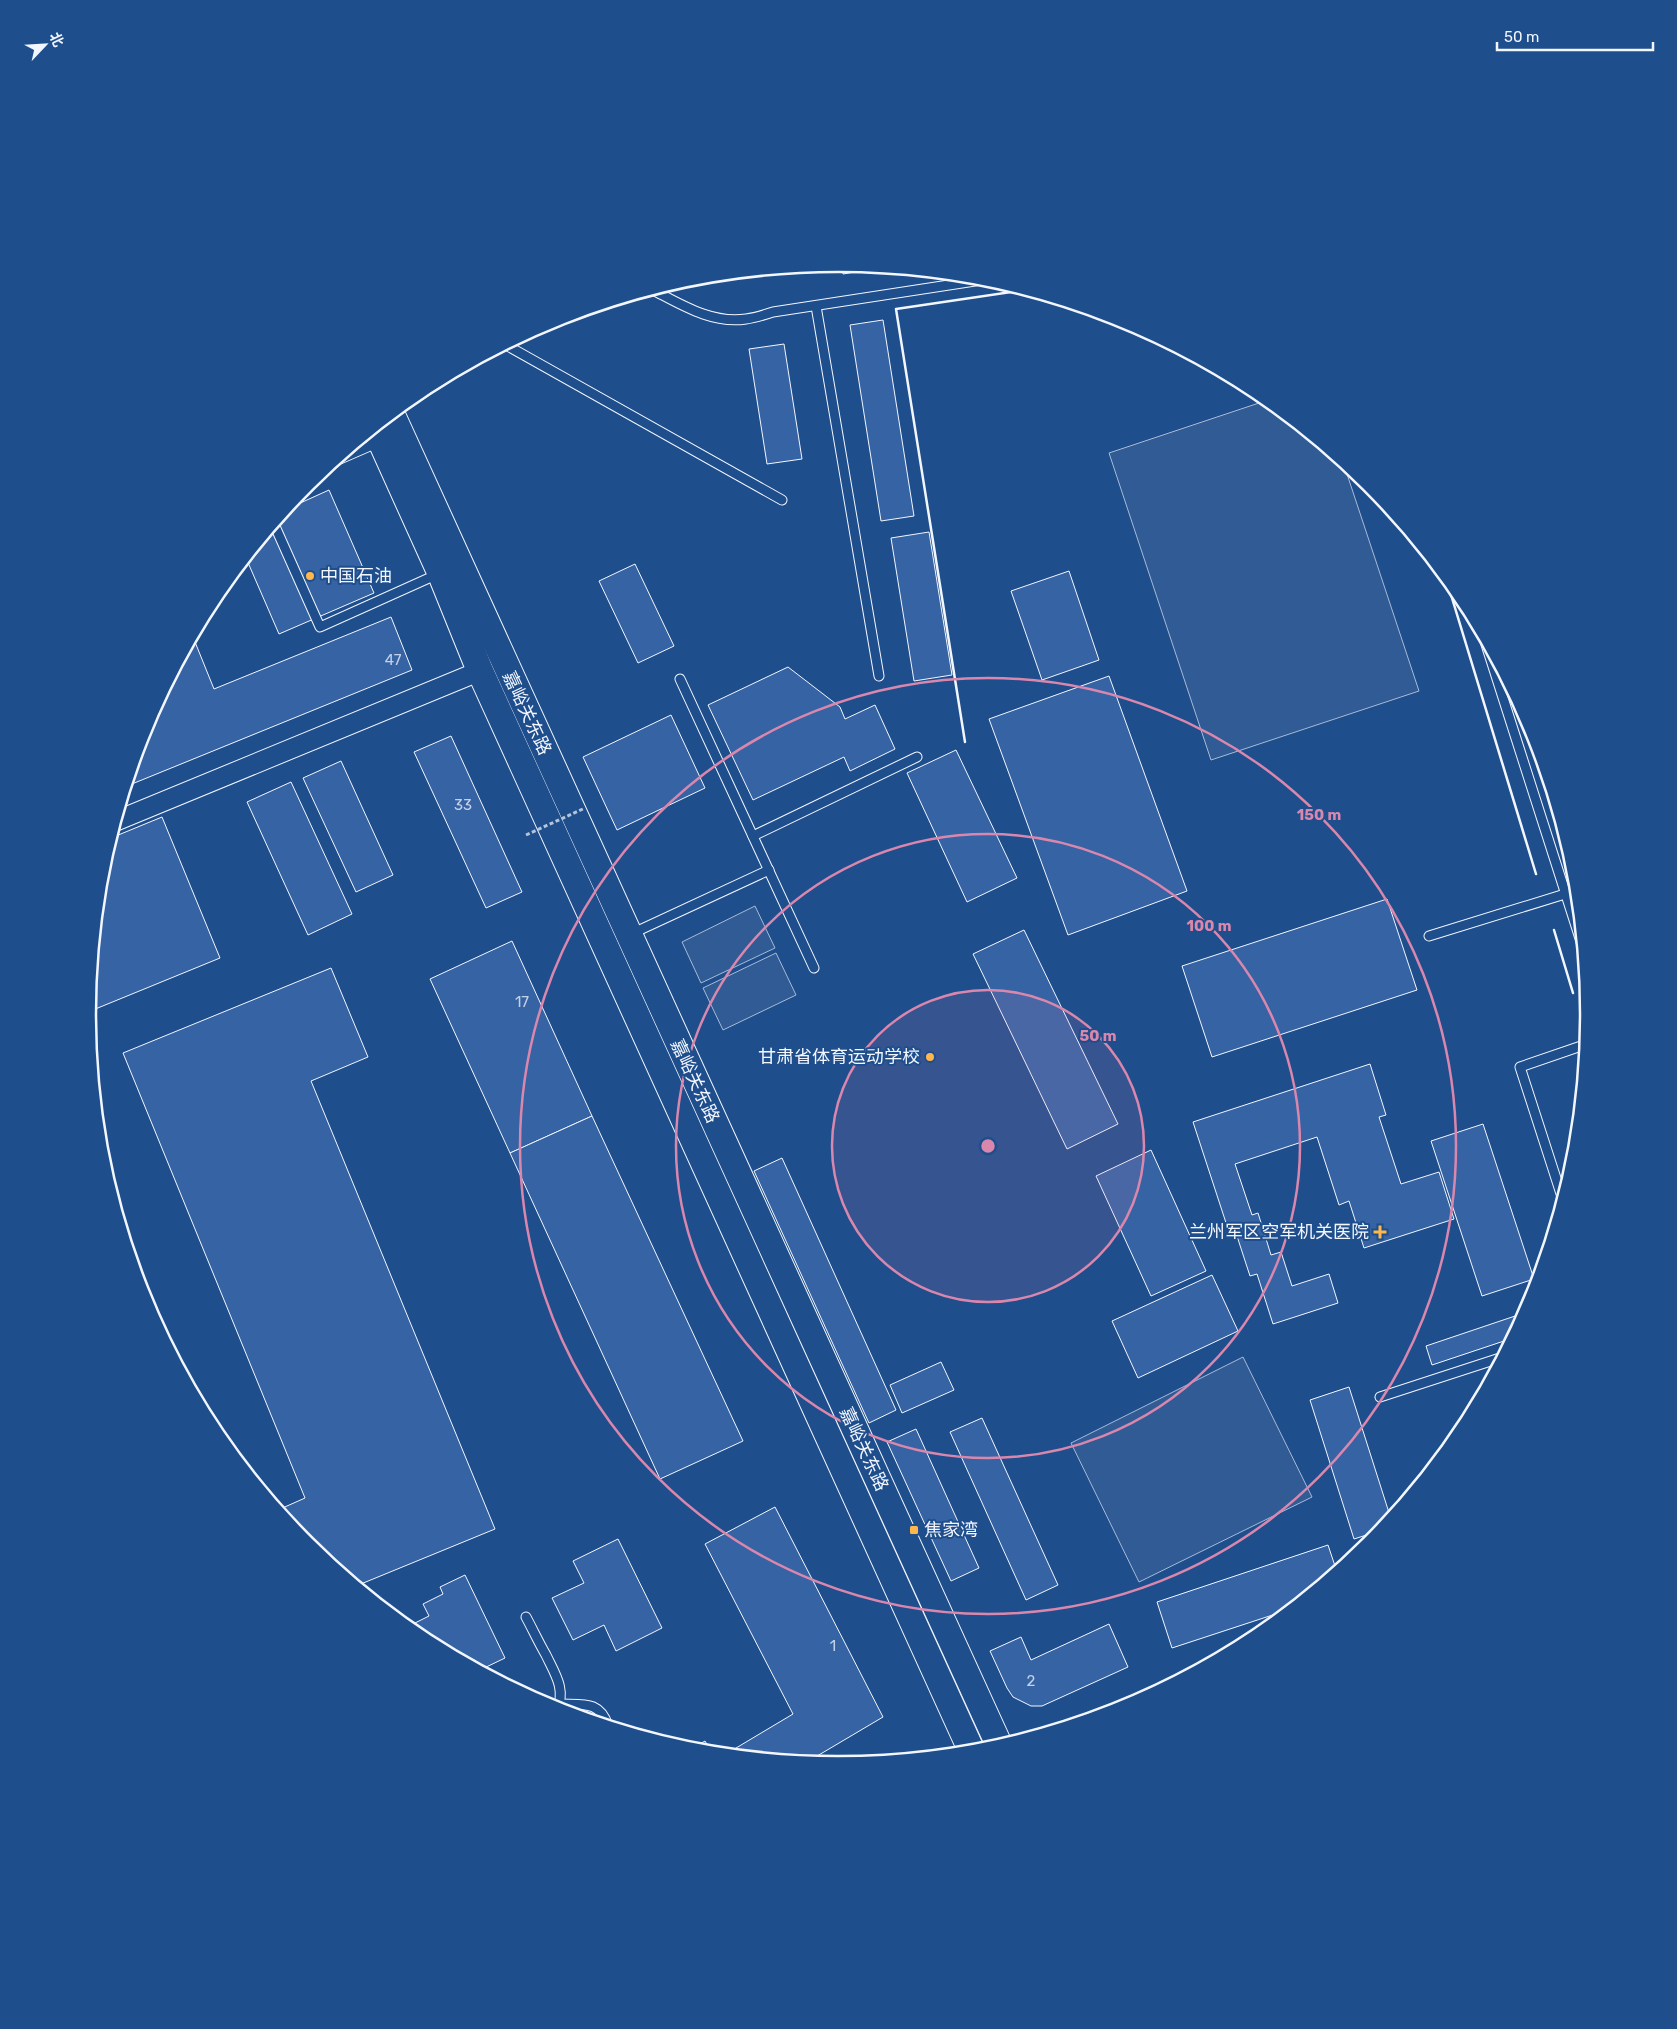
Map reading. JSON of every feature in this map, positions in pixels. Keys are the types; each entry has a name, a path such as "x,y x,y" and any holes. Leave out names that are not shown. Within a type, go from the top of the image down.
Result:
{"main road":[{"name":"嘉峪关东路","path":"388,431 449,568 628,935 996,1739"},
{"name":"嘉峪关东路","path":"449,568 480,671 969,1744"}],"street":[{"path":"123,818 480,671"}],"lane":[{"path":"661,294 691,310 718,318 746,320 773,312 961,283"},
{"path":"816,306 880,676"},
{"path":"512,348 782,500"},
{"path":"362,445 388,431"},
{"path":"276,530 320,628 449,568"},
{"path":"1492,664 1574,922"},
{"path":"680,679 814,968"},
{"path":"753,836 917,757"},
{"path":"628,935 768,870"},
{"path":"1429,936 1565,894"},
{"path":"1559,1188 1520,1067 1580,1047"},
{"path":"1380,1397 1496,1358"},
{"path":"526,1617 557,1674 561,1689 559,1702"},
{"path":"570,1706 586,1704 594,1706 601,1711 604,1718"}],"path":[{"path":"526,836 585,808"}],"shaded area":[{"path":"1259,403 1290,426 1328,456 1347,475 1419,691 1211,760 1109,453"},
{"path":"755,906 775,948 701,983 682,942"},
{"path":"776,953 796,995 723,1030 703,988"},
{"path":"1243,1357 1312,1497 1139,1582 1071,1443"}],"building":[{"path":"883,320 914,516 881,521 850,325"},
{"path":"784,344 802,459 767,464 749,349"},
{"name":"中国石油","path":"329,490 374,593 279,634 249,565 280,525 302,502"},
{"path":"929,532 952,675 914,681 891,538"},
{"path":"635,564 674,646 638,663 599,581"},
{"path":"1069,571 1099,660 1042,680 1011,591"},
{"path":"391,617 412,670 134,783 153,730 173,686 196,644 214,689"},
{"path":"788,667 840,707 845,719 875,705 895,749 850,771 844,757 753,800 708,705"},
{"path":"1109,676 1187,891 1068,935 989,719"},
{"path":"671,715 705,788 617,830 583,757"},
{"path":"451,736 522,892 486,908 414,752"},
{"path":"956,750 1017,878 967,902 907,773"},
{"path":"341,761 393,875 356,892 303,778"},
{"path":"291,782 352,914 308,935 247,802"},
{"path":"162,817 220,958 96,1009 103,918 119,835"},
{"path":"1387,899 1417,990 1212,1057 1182,966"},
{"path":"1024,930 1118,1124 1067,1149 973,954"},
{"path":"512,941 592,1116 510,1153 430,979"},
{"path":"331,968 368,1057 311,1081 495,1529 362,1583 349,1573 283,1508 305,1498 123,1053"},
{"path":"1370,1064 1386,1115 1379,1117 1401,1184 1439,1172 1454,1219 1364,1248 1349,1201 1339,1205 1317,1137 1235,1164 1252,1215 1258,1213 1271,1255 1281,1252 1292,1286 1329,1274 1338,1303 1273,1324 1257,1274 1250,1276 1235,1230 1229,1232 1193,1122"},
{"path":"592,1116 743,1441 660,1479 510,1153"},
{"path":"1483,1124 1533,1275 1531,1280 1482,1296 1431,1141"},
{"path":"1151,1150 1206,1271 1151,1296 1096,1176"},
{"path":"782,1158 896,1410 869,1423 754,1171"},
{"path":"1212,1275 1238,1331 1138,1378 1112,1321"},
{"path":"1516,1316 1505,1341 1432,1365 1426,1346"},
{"path":"941,1362 954,1390 902,1413 890,1385"},
{"path":"1349,1387 1389,1512 1367,1535 1354,1539 1310,1400"},
{"path":"982,1418 1058,1585 1026,1600 950,1432"},
{"path":"916,1429 979,1568 951,1581 887,1442"},
{"path":"775,1507 883,1717 817,1756 735,1749 793,1714 705,1544"},
{"path":"618,1539 662,1628 616,1651 604,1625 573,1640 552,1598 584,1583 573,1561"},
{"path":"1328,1545 1335,1566 1275,1614 1172,1648 1157,1602"},
{"path":"465,1575 505,1658 486,1667 414,1623 429,1616 423,1604 443,1594 440,1587"},
{"path":"1109,1624 1128,1667 1042,1706 1031,1706 1013,1697 990,1651 1021,1637 1031,1660"}],"wall":[{"path":"965,742 896,309 1007,293"},
{"path":"1451,596 1536,874"},
{"path":"1554,930 1573,993"}],"place":[{"name":"中国石油","path":"310,576"},
{"name":"甘肃省体育运动学校","path":"930,1057"},
{"name":"兰州军区空军机关医院","path":"1380,1232"},
{"name":"焦家湾","path":"914,1530"}]}
